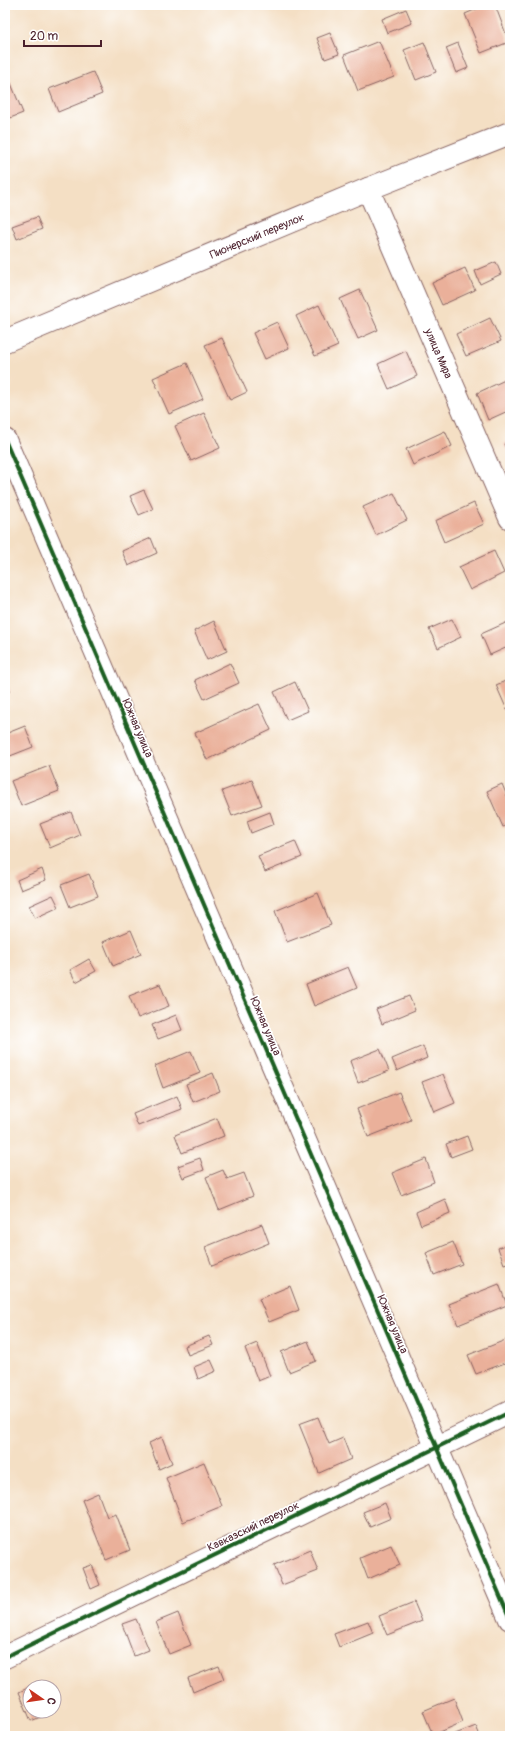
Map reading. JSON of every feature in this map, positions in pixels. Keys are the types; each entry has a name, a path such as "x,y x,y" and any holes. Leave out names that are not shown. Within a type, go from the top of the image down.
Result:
{"street":[{"name":"Пионерский переулок","path":"5,341 368,189 510,133"},
{"name":"улица Мира","path":"368,189 510,518"},
{"name":"Южная улица","path":"5,440 510,1619"},
{"name":"Кавказский переулок","path":"5,1657 436,1446 510,1412"}],"building":[{"path":"486,5 495,5 509,42 481,53 465,14"},
{"path":"406,9 412,23 387,33 382,19"},
{"path":"330,33 339,54 325,59 317,38"},
{"path":"379,41 394,77 358,91 344,55"},
{"path":"424,42 436,72 416,80 404,50"},
{"path":"458,43 468,68 456,73 446,48"},
{"path":"93,72 102,94 58,112 49,89"},
{"path":"10,81 23,113 5,120 5,83"},
{"path":"37,217 42,229 17,239 12,226"},
{"path":"496,262 501,274 480,284 475,271"},
{"path":"465,268 475,290 442,305 432,283"},
{"path":"360,290 378,330 358,339 340,299"},
{"path":"319,305 338,346 315,356 296,316"},
{"path":"490,318 501,341 466,356 456,334"},
{"path":"277,322 289,348 265,359 253,333"},
{"path":"222,338 247,392 230,400 205,345"},
{"path":"406,351 417,376 389,389 378,364"},
{"path":"187,363 203,399 169,414 153,378"},
{"path":"505,380 510,391 510,410 488,420 477,393"},
{"path":"204,413 220,448 191,461 175,426"},
{"path":"445,431 452,446 413,465 406,449"},
{"path":"510,441 510,456 504,444"},
{"path":"144,490 153,509 139,515 130,496"},
{"path":"394,493 407,520 376,535 363,507"},
{"path":"474,503 484,524 444,542 435,521"},
{"path":"151,538 157,553 128,566 122,551"},
{"path":"494,551 504,573 470,590 459,567"},
{"path":"452,619 461,637 438,648 429,629"},
{"path":"214,621 227,651 207,660 194,631"},
{"path":"510,621 510,646 490,655 481,634"},
{"path":"230,663 239,683 204,699 195,680"},
{"path":"5,677 10,691 5,693"},
{"path":"510,679 510,708 507,710 496,685"},
{"path":"295,682 308,711 287,720 274,692"},
{"path":"259,704 271,730 207,760 195,733"},
{"path":"25,726 33,747 5,758 5,734"},
{"path":"49,766 59,791 21,806 11,781"},
{"path":"252,780 262,805 232,816 222,791"},
{"path":"502,784 510,803 510,824 503,827 487,791"},
{"path":"71,812 80,835 50,848 40,824"},
{"path":"270,812 274,824 251,833 247,821"},
{"path":"295,841 302,857 265,872 258,856"},
{"path":"42,869 46,880 21,890 17,880"},
{"path":"89,874 98,896 70,907 61,885"},
{"path":"318,893 331,925 287,942 275,911"},
{"path":"53,895 59,907 35,918 29,906"},
{"path":"131,930 141,954 113,966 103,942"},
{"path":"89,959 96,971 76,982 70,970"},
{"path":"348,967 357,988 314,1006 306,984"},
{"path":"160,984 169,1006 138,1018 129,996"},
{"path":"409,996 415,1010 382,1024 376,1009"},
{"path":"176,1015 182,1030 158,1039 152,1025"},
{"path":"423,1046 427,1058 397,1071 392,1059"},
{"path":"380,1049 389,1071 358,1083 350,1061"},
{"path":"191,1051 200,1073 163,1088 155,1066"},
{"path":"213,1073 220,1091 193,1102 186,1084"},
{"path":"443,1074 455,1103 434,1112 422,1082"},
{"path":"399,1092 411,1120 368,1137 357,1109"},
{"path":"177,1096 182,1109 138,1126 133,1114"},
{"path":"217,1118 224,1136 182,1153 175,1135"},
{"path":"467,1136 472,1149 451,1157 446,1144"},
{"path":"200,1158 204,1170 183,1178 178,1166"},
{"path":"426,1159 434,1182 401,1195 392,1173"},
{"path":"223,1170 227,1179 244,1173 253,1196 219,1210 206,1177"},
{"path":"445,1199 450,1213 421,1225 416,1212"},
{"path":"262,1224 269,1243 212,1266 205,1247"},
{"path":"453,1242 462,1264 434,1275 426,1253"},
{"path":"510,1243 510,1262 504,1264 498,1248"},
{"path":"499,1284 507,1305 458,1325 449,1304"},
{"path":"290,1286 299,1310 269,1322 259,1299"},
{"path":"209,1336 213,1345 188,1355 185,1346"},
{"path":"508,1339 510,1345 510,1361 476,1374 468,1355"},
{"path":"308,1341 316,1361 289,1372 281,1352"},
{"path":"257,1343 270,1376 258,1381 245,1348"},
{"path":"211,1360 216,1371 198,1379 194,1367"},
{"path":"318,1417 329,1444 343,1438 351,1459 319,1473 299,1424"},
{"path":"162,1437 172,1463 159,1469 149,1443"},
{"path":"204,1462 222,1506 183,1522 166,1478"},
{"path":"98,1493 107,1517 116,1514 130,1550 106,1560 82,1500"},
{"path":"385,1503 391,1518 370,1527 363,1512"},
{"path":"391,1545 400,1565 368,1579 360,1558"},
{"path":"310,1550 318,1571 282,1585 274,1565"},
{"path":"92,1565 100,1585 91,1589 83,1568"},
{"path":"414,1602 422,1621 387,1635 379,1616"},
{"path":"178,1613 191,1645 169,1654 156,1622"},
{"path":"136,1619 149,1650 134,1656 122,1624"},
{"path":"368,1621 373,1633 339,1647 334,1634"},
{"path":"219,1666 224,1679 193,1692 188,1678"},
{"path":"22,1691 22,1699 19,1692"},
{"path":"454,1698 463,1722 433,1735 423,1711"},
{"path":"476,1726 480,1736 450,1736"}],"cycle path":[{"path":"5,440 510,1619"},
{"path":"5,1657 510,1412"}]}
